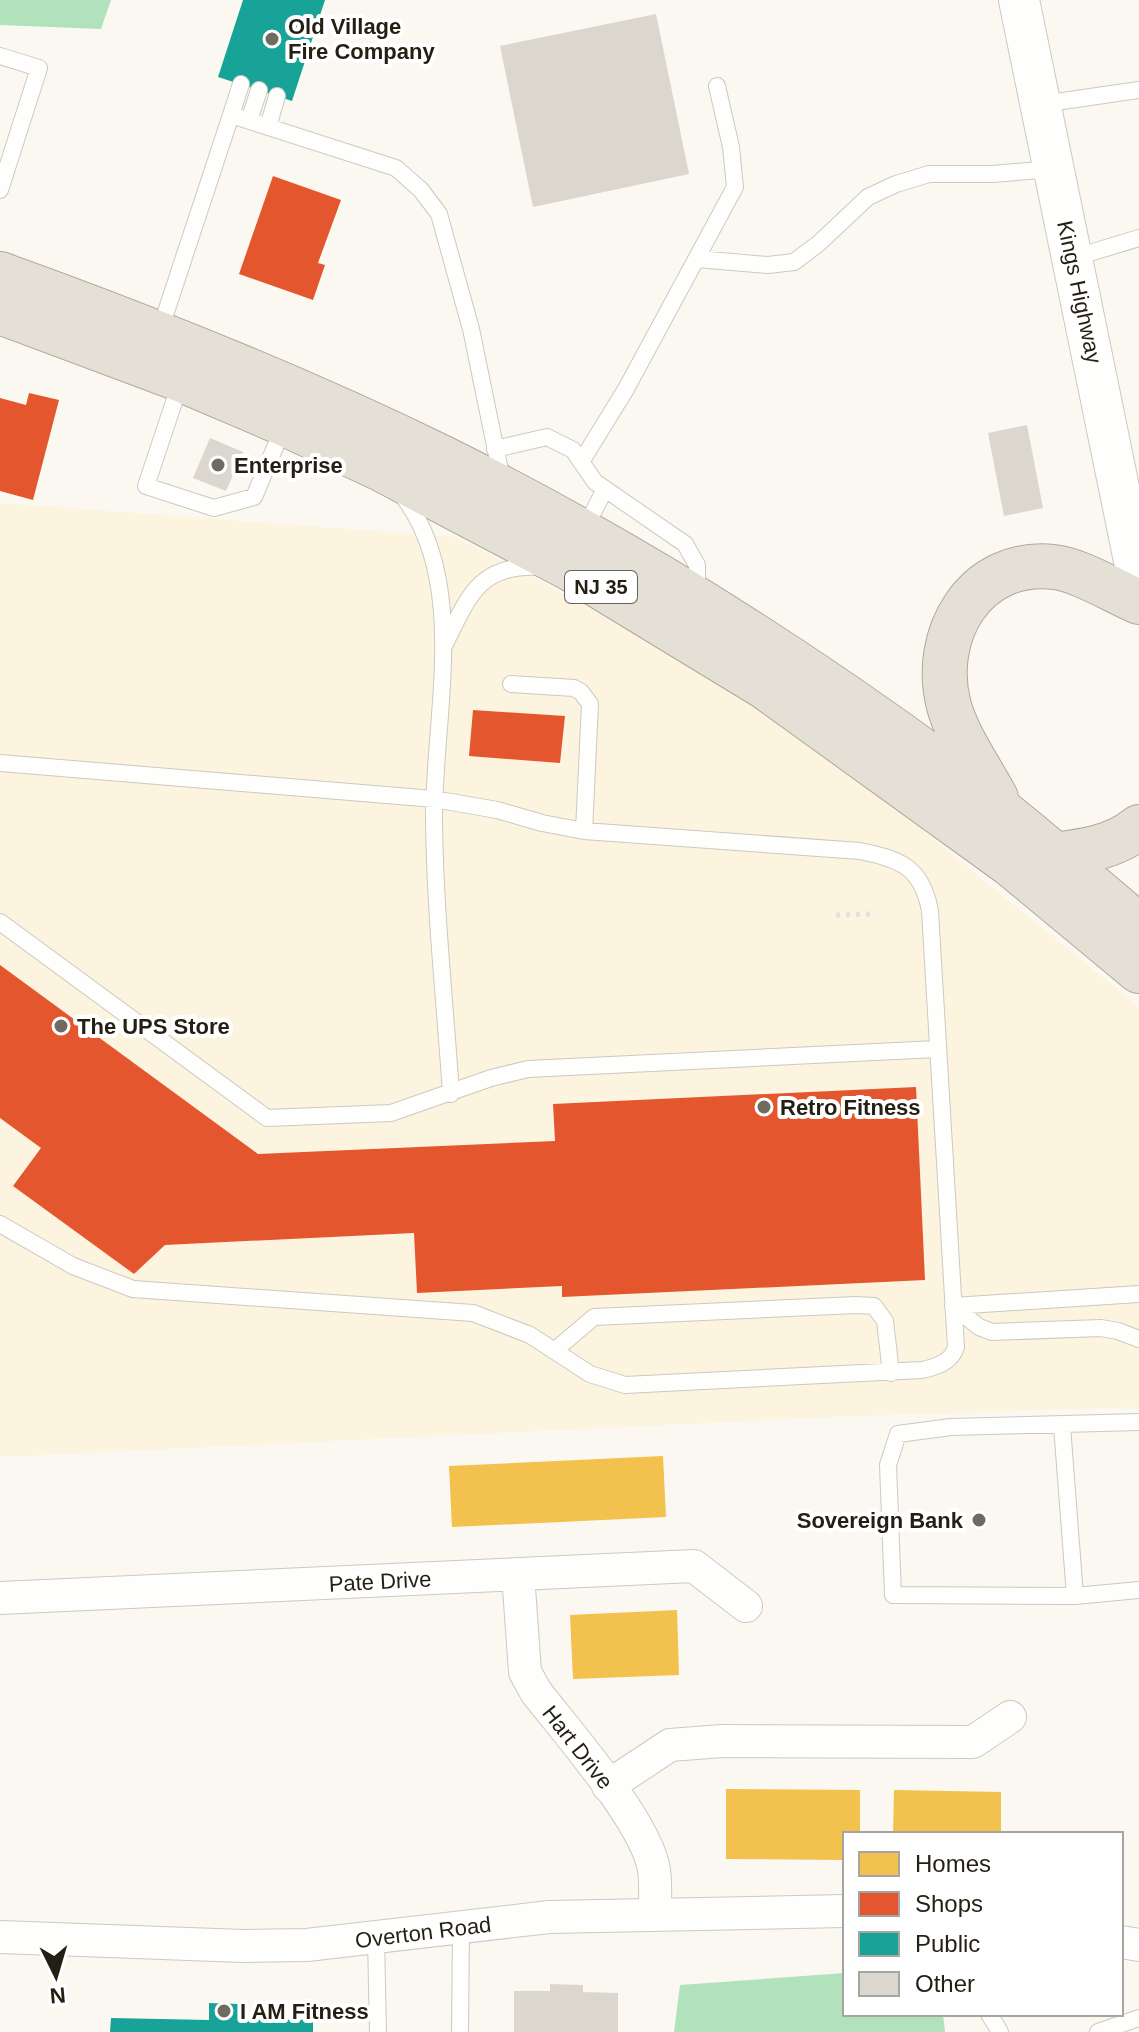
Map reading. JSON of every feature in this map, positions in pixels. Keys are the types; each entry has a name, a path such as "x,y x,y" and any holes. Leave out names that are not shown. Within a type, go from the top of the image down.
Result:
{"highway":[{"name":"NJ 35","path":"0,274 285,424 381,469 697,600 945,767 1139,926"},
{"name":"NJ 35","path":"0,312 159,356 249,369 439,456 499,469 577,551 1010,864 1139,971"},
{"path":"1005,815 949,708 943,677 948,641 956,618 990,581 1015,569 1034,566 1065,570 1139,602"},
{"path":"1055,855 1109,845 1127,837 1139,827"}],"street":[{"name":"Kings Highway","path":"1019,0 1139,585"},
{"name":"Pate Drive","path":"0,1598 694,1566 746,1606"},
{"name":"Hart Drive","path":"518,1574 525,1672 536,1692 608,1786 642,1837 654,1868 655,1913"},
{"path":"608,1786 670,1745 722,1741 973,1742 1010,1717"},
{"name":"Overton Road","path":"0,1937 243,1946 307,1945 549,1917 843,1911"}],"lane":[{"path":"0,56 39,68 0,190"},
{"path":"241,84 159,356 146,486 214,508 254,497 285,424"},
{"path":"581,462 626,389 735,187 731,147 717,86"},
{"path":"249,121 259,90"},
{"path":"1041,104 1139,90"},
{"path":"268,127 277,96"},
{"path":"231,115 396,168 421,190 439,214 471,329 499,469 547,437 573,450 595,482 685,544 697,565 697,600"},
{"path":"697,259 768,265 794,262 868,197 896,184 929,174 992,174 1054,169"},
{"path":"1073,258 1139,238"},
{"path":"381,469 412,508 429,544 444,645 434,799 451,1094"},
{"path":"444,645 470,595 491,575 510,568 537,566 577,551 605,489"},
{"path":"511,684 574,688 590,704 584,831"},
{"path":"0,763 434,799 584,831 860,851 900,860 912,871 927,895 956,1347 952,1357 932,1368 891,1373 625,1385 590,1374 530,1335 473,1313 133,1289 73,1266 0,1224"},
{"path":"0,922 267,1118 391,1113 491,1078 528,1069 937,1049"},
{"path":"953,1306 1139,1294"},
{"path":"554,1351 594,1317 874,1306 885,1321 891,1373"},
{"path":"953,1306 979,1327 992,1332 1101,1328 1139,1339"},
{"path":"1139,1422 951,1427 898,1434 888,1465 893,1595 1075,1596 1139,1590"},
{"path":"1062,1426 1075,1596"},
{"path":"460,2032 461,1927"},
{"path":"376,1938 378,2032"},
{"path":"1098,2032 1139,2018"}],"path":[{"path":"836,915 872,914"}],"shaded area":[{"path":"0,503 456,537 553,588 733,692 872,789 1139,1007 1139,1407 831,1417 0,1457"}],"green space":[{"path":"0,0 111,0 101,29 0,25"},
{"path":"843,1973 843,2016 943,2016 945,2032 674,2032 680,1985"}],"building: Homes":[{"path":"663,1456 666,1517 452,1527 449,1466"},
{"path":"677,1610 679,1675 573,1679 570,1615"},
{"path":"726,1789 860,1790 860,1832 843,1832 843,1860 726,1859"},
{"path":"894,1790 1001,1792 1001,1832 893,1832"}],"building: Shops":[{"path":"273,176 341,200 318,263 325,265 313,300 239,274"},
{"path":"29,393 59,400 33,500 0,491 0,398 26,405"},
{"path":"473,710 565,716 560,763 469,756"},
{"path":"0,965 258,1154 555,1141 553,1104 916,1087 925,1280 562,1297 562,1286 417,1293 414,1233 165,1245 134,1274 13,1186 41,1148 0,1118"}],"building: Public":[{"name":"Old Village Fire Company","path":"243,0 325,0 292,101 218,77"},
{"name":"I AM Fitness","path":"209,2003 239,2004 239,2019 313,2020 313,2032 110,2032 111,2018 209,2020"}],"building: Other":[{"path":"656,14 689,174 533,207 500,46"},
{"path":"1027,425 1043,508 1004,516 988,433"},
{"name":"Enterprise","path":"210,438 243,452 226,491 193,478"},
{"path":"550,1984 583,1985 583,1992 618,1993 618,2032 514,2032 514,1991 550,1991"}],"place":[{"name":"Old Village Fire Company","path":"272,39"},
{"name":"Enterprise","path":"218,465"},
{"name":"The UPS Store","path":"61,1026"},
{"name":"Retro Fitness","path":"764,1107"},
{"name":"Sovereign Bank","path":"979,1520"},
{"name":"I AM Fitness","path":"224,2011"}]}
